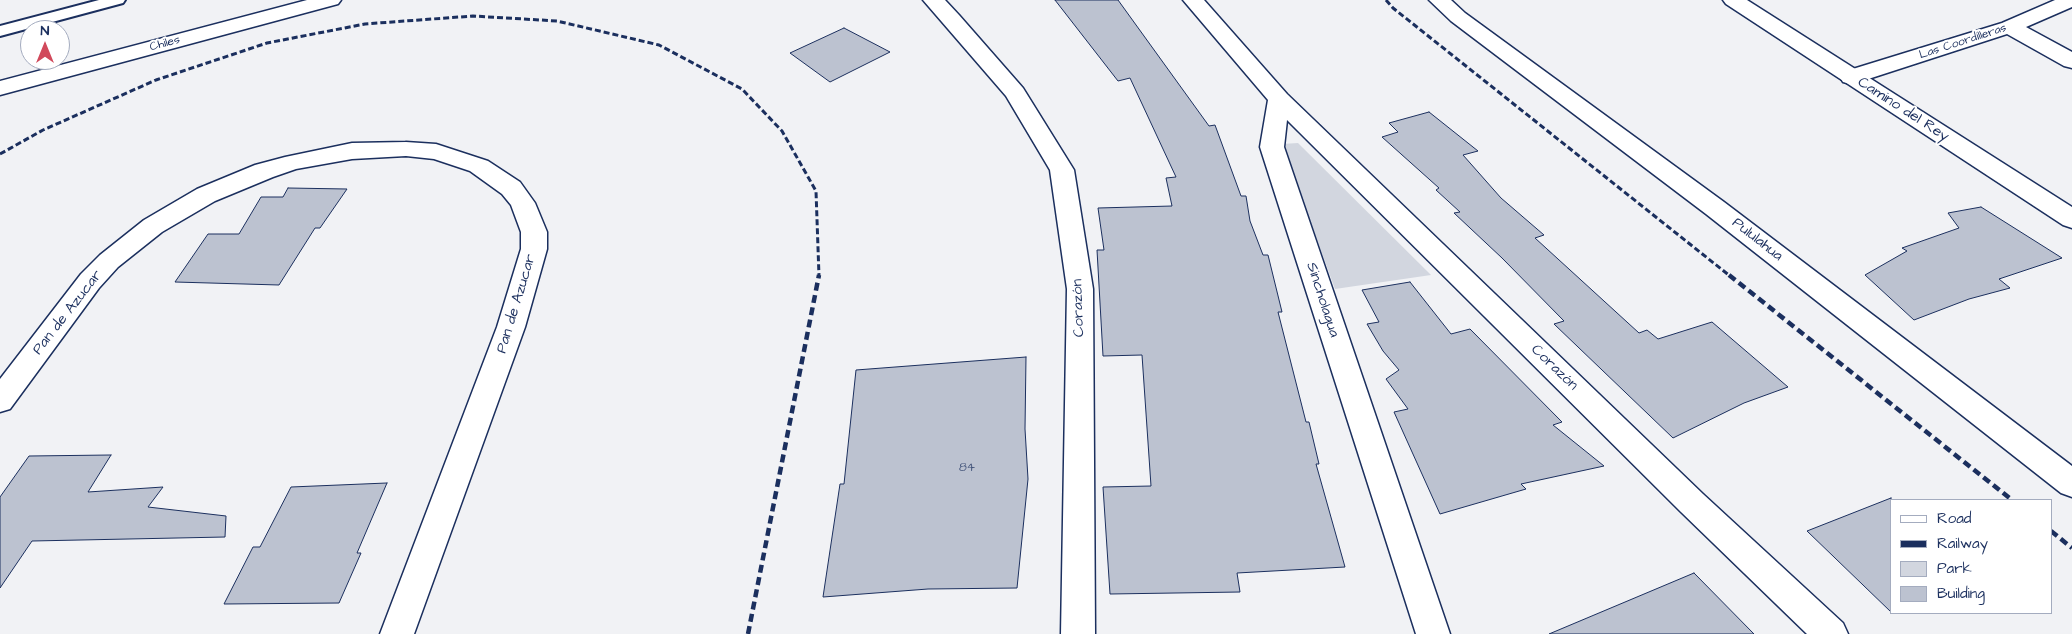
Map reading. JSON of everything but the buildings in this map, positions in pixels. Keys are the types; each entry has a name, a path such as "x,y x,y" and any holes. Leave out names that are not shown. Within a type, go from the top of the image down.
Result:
{"street":[{"name":"Chiles","path":"0,88 330,0"},
{"path":"1193,0 1279,100"},
{"name":"Pululahua","path":"1439,0 1458,17 1714,208 2072,484"},
{"name":"Camino del Rey","path":"1733,0 2072,219"},
{"name":"Las Coordilleras","path":"1851,77 2009,27 2072,0"},
{"name":"Corazón","path":"924,1 952,19 1015,93 1062,170 1080,289 1078,634"},
{"path":"2009,27 2072,61"},
{"name":"Sincholagua","path":"1279,100 1272,147 1433,630"},
{"name":"Corazón","path":"1279,100 1692,503 1831,634"},
{"name":"Pan de Azucar","path":"0,401 90,281 109,261 153,226 206,195 264,170 293,162 352,151 388,149 436,152 479,166 512,188 523,203 534,232 534,249 511,327 397,634"}],"lane":[{"path":"0,31 117,0"}],"green space":[{"path":"1298,143 1431,275 1335,289 1282,144"}],"railway":[{"path":"1386,0 1393,8 1730,276"},
{"path":"0,154 43,130 156,80 267,43 365,24 473,16 557,21 659,45 742,89 782,131 816,191 819,275"},
{"path":"748,634 819,275"},
{"path":"1729,275 2011,499"},
{"path":"2052,532 2072,548"}]}
